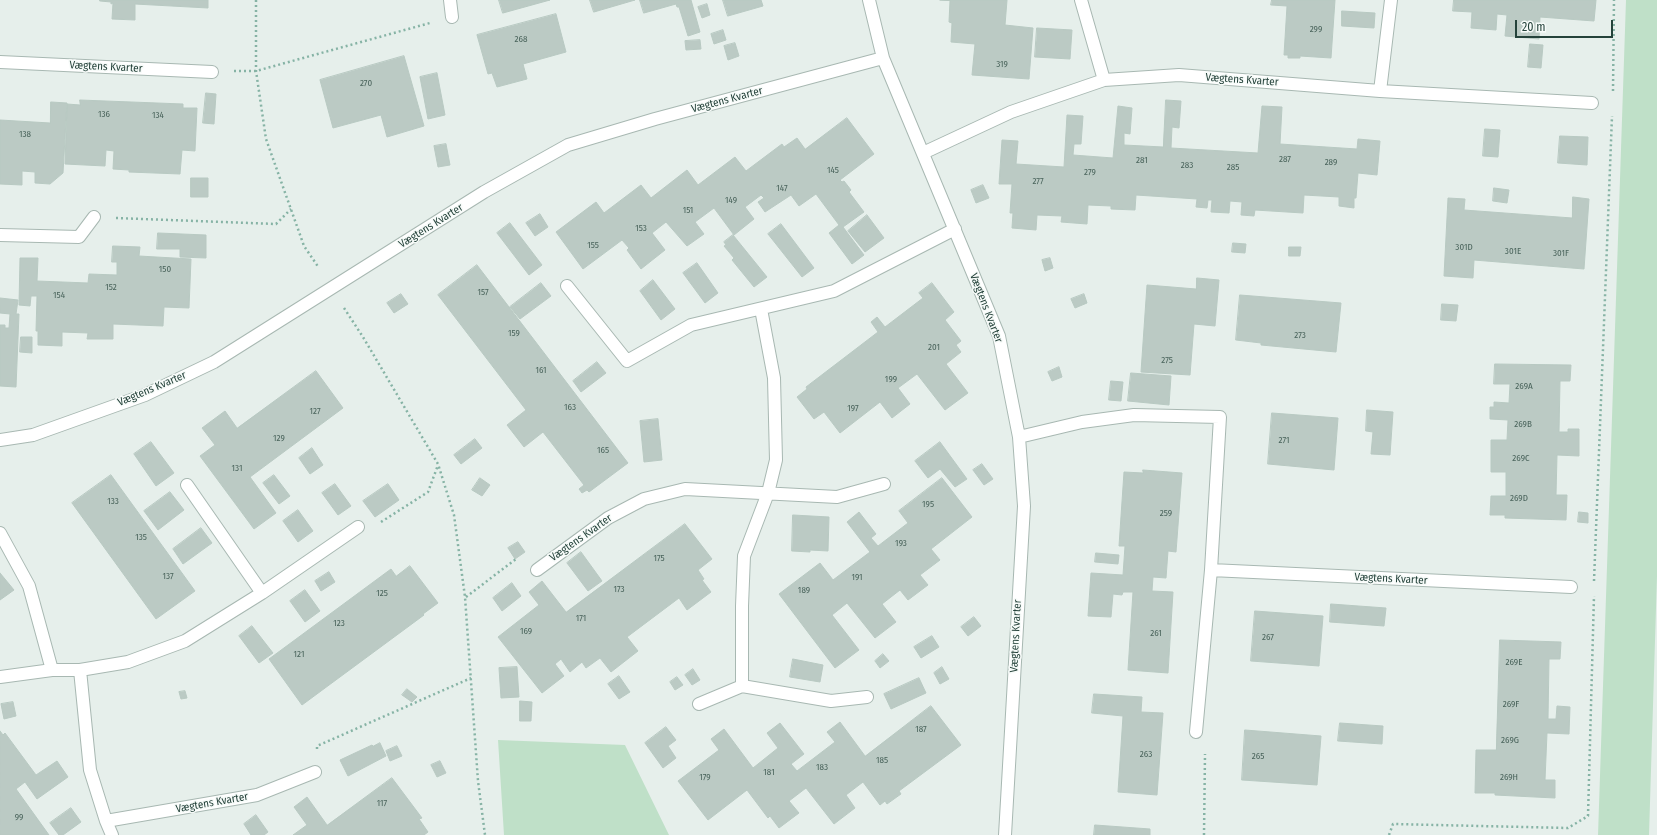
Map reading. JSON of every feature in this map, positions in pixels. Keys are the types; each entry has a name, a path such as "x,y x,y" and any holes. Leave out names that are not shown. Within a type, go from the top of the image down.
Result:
{"street":[{"path":"450,0 452,17"},
{"name":"Vægtens Kvarter","path":"869,0 883,58 999,336 1019,437 1024,506 1005,835"},
{"path":"1081,0 1104,80"},
{"path":"1380,91 1391,0"},
{"name":"Vægtens Kvarter","path":"0,440 33,435 145,395 214,362 484,192 568,145 655,119 883,58"},
{"name":"Vægtens Kvarter","path":"0,62 212,72"},
{"name":"Vægtens Kvarter","path":"923,153 1011,112 1104,80 1179,75 1380,91 1592,103"},
{"path":"0,235 79,237 94,217"},
{"path":"567,286 627,361 691,325 834,291 955,229"},
{"path":"742,686 742,606 744,556 768,493 776,460 774,378 762,309"},
{"path":"1019,437 1082,422 1134,416 1220,417 1211,570 1196,732"},
{"name":"Vægtens Kvarter","path":"537,570 608,518 644,499 685,489 837,497 884,484"},
{"path":"187,485 262,593"},
{"path":"0,678 52,670 80,670 128,662 185,641 262,593 358,526"},
{"path":"0,533 29,586 52,670"},
{"name":"Vægtens Kvarter","path":"1211,570 1571,587"},
{"path":"80,670 90,770 112,835"},
{"path":"699,704 742,686 832,701 867,697"},
{"name":"Vægtens Kvarter","path":"106,821 257,795 315,772"}],"path":[{"path":"256,0 256,71 266,139 304,246 364,337 438,464 454,515 465,597 478,781 485,835"},
{"path":"1612,96 1614,0"},
{"path":"212,72 256,71 452,17"},
{"path":"1594,585 1612,112"},
{"path":"94,217 276,224 291,209"},
{"path":"358,526 378,523 428,492 438,464"},
{"path":"465,597 517,558 537,570"},
{"path":"1389,835 1393,824 1568,828 1588,816 1594,593"},
{"path":"315,772 317,746 471,678"},
{"path":"1196,732 1206,734 1204,835"}],"green space":[{"path":"1626,0 1657,0 1657,576 1649,835 1598,835"},
{"path":"498,740 625,745 669,835 504,835"}],"building":[{"path":"100,0 208,0 208,8 135,4 135,20 112,19 113,3 111,4 111,2"},
{"path":"499,0 550,0 503,13"},
{"path":"590,0 635,0 594,12"},
{"path":"640,0 691,0 700,32 688,36 679,7 677,7 676,4 644,13"},
{"path":"723,0 761,0 763,6 728,16"},
{"path":"940,0 1007,0 1005,25 1033,28 1029,79 972,75 975,44 951,42 952,23 949,22 950,1"},
{"path":"1272,0 1335,0 1331,58 1300,56 1300,58 1288,58 1288,55 1284,55 1287,6 1271,5"},
{"path":"1454,0 1596,0 1594,21 1540,17 1539,39 1505,36 1507,15 1497,14 1496,30 1471,28 1472,12 1453,11"},
{"path":"707,4 710,15 702,18 698,7"},
{"path":"1342,11 1375,13 1374,28 1342,26"},
{"path":"556,14 566,52 523,64 527,79 497,87 492,73 488,74 477,35"},
{"path":"1037,28 1072,30 1070,59 1035,57"},
{"path":"723,30 726,40 714,44 711,34"},
{"path":"700,40 701,49 686,50 685,41"},
{"path":"735,43 739,56 728,60 724,46"},
{"path":"1530,44 1543,45 1541,68 1528,67"},
{"path":"404,56 424,126 387,137 381,115 333,128 320,80"},
{"path":"437,73 445,115 428,119 420,77"},
{"path":"206,93 216,94 214,124 203,123"},
{"path":"80,100 183,104 183,108 197,108 195,151 182,150 180,174 129,172 129,170 113,169 114,151 106,150 105,166 65,164 67,104 80,105"},
{"path":"1166,100 1181,101 1179,128 1172,127 1171,148 1258,153 1262,106 1282,107 1280,144 1357,149 1358,139 1380,141 1377,175 1358,173 1354,208 1339,206 1339,197 1304,195 1303,213 1255,210 1254,216 1241,215 1242,202 1230,201 1229,213 1211,212 1212,200 1208,200 1207,208 1196,207 1197,199 1136,195 1135,210 1111,209 1111,206 1088,205 1087,224 1061,222 1062,216 1037,215 1036,230 1012,228 1013,213 1010,213 1012,184 999,184 1002,140 1018,141 1016,164 1064,167 1067,115 1083,116 1081,144 1074,144 1073,155 1113,158 1118,106 1132,108 1130,134 1124,133 1124,145 1163,147"},
{"path":"51,102 67,103 63,173 50,184 35,183 35,172 22,171 22,185 0,184 0,120 50,123"},
{"path":"847,118 874,154 840,180 842,182 844,181 851,190 849,192 864,212 843,227 864,255 852,264 829,233 839,225 816,194 799,206 791,195 765,212 758,202 764,198 761,195 745,207 754,219 734,235 714,208 695,222 704,234 687,246 666,222 652,233 665,250 641,269 627,250 629,248 622,240 583,269 556,232 596,202 604,213 641,185 651,198 687,170 698,185 735,157 746,171 782,144 784,147 797,138 805,149"},
{"path":"1485,129 1500,130 1498,157 1483,156"},
{"path":"1560,136 1588,137 1587,165 1558,163"},
{"path":"446,144 450,165 438,167 434,146"},
{"path":"191,178 208,178 208,197 191,197"},
{"path":"983,185 989,198 976,203 971,190"},
{"path":"1494,188 1509,190 1507,203 1493,201"},
{"path":"1573,197 1589,199 1584,269 1474,260 1473,278 1444,276 1448,198 1465,199 1464,210 1572,218"},
{"path":"540,214 548,227 535,236 526,223"},
{"path":"867,215 884,238 865,252 848,231"},
{"path":"510,223 542,265 529,275 497,233"},
{"path":"781,224 814,268 802,277 768,234"},
{"path":"158,233 206,235 206,258 180,257 180,249 157,249"},
{"path":"733,235 767,277 754,287 732,260 734,258 724,246 726,245 724,242"},
{"path":"1233,243 1246,244 1245,253 1232,252"},
{"path":"113,246 140,247 139,256 191,259 189,308 164,307 163,326 113,324 113,339 87,339 88,333 62,332 62,346 38,345 38,331 36,331 37,296 31,296 30,306 19,305 20,258 38,258 37,281 88,283 89,274 117,275 117,262 112,262"},
{"path":"1289,247 1301,247 1300,256 1289,256"},
{"path":"1050,258 1053,268 1045,271 1042,260"},
{"path":"697,263 718,293 705,303 683,273"},
{"path":"477,265 628,463 589,492 587,490 582,493 579,489 584,485 543,432 524,447 507,425 526,410 438,295"},
{"path":"1197,278 1219,280 1215,326 1194,324 1190,375 1141,372 1147,285 1196,289"},
{"path":"653,280 675,309 661,320 640,291"},
{"path":"541,283 551,296 520,319 510,307"},
{"path":"932,283 954,312 945,320 961,341 956,345 961,352 946,364 968,393 945,410 917,374 898,388 910,404 892,418 880,402 840,433 824,412 814,419 797,397 807,389 806,387 878,332 871,322 877,317 885,327 923,298 919,293"},
{"path":"401,294 408,304 394,313 387,303"},
{"path":"1084,294 1087,303 1075,308 1071,299"},
{"path":"1240,295 1341,303 1336,352 1261,345 1261,343 1236,340"},
{"path":"0,298 18,300 16,314 19,314 16,387 0,386 0,325 5,325 5,328 9,328 10,314 0,313"},
{"path":"1442,304 1458,305 1456,321 1441,320"},
{"path":"21,337 32,337 32,353 20,352"},
{"path":"597,362 606,373 581,392 573,381"},
{"path":"1495,364 1571,365 1570,381 1560,381 1559,432 1568,432 1568,429 1579,429 1579,456 1557,455 1556,495 1567,495 1566,520 1505,518 1505,515 1490,515 1491,496 1506,496 1506,472 1491,472 1491,440 1507,440 1508,420 1490,419 1490,407 1494,407 1494,402 1509,403 1510,384 1494,384"},
{"path":"1059,367 1062,377 1052,381 1048,372"},
{"path":"316,371 343,408 250,477 276,513 254,529 200,456 215,445 202,428 225,411 237,428"},
{"path":"1131,373 1171,376 1169,405 1128,401"},
{"path":"1111,381 1123,382 1121,401 1109,400"},
{"path":"1367,410 1393,412 1390,455 1371,454 1373,432 1366,431"},
{"path":"1272,413 1338,418 1334,470 1268,464"},
{"path":"658,419 662,460 644,462 640,421"},
{"path":"475,439 482,448 461,464 454,455"},
{"path":"151,442 174,473 156,486 134,454"},
{"path":"940,442 967,479 955,487 940,469 928,478 915,461"},
{"path":"312,448 323,465 310,474 299,458"},
{"path":"982,464 993,479 984,485 973,470"},
{"path":"1143,470 1182,473 1176,552 1168,551 1166,578 1153,577 1152,591 1173,592 1168,673 1128,670 1133,592 1123,592 1122,595 1113,594 1111,617 1088,616 1091,573 1123,575 1125,546 1119,546 1124,472 1143,473"},
{"path":"111,475 195,591 156,619 72,503"},
{"path":"274,475 290,496 279,504 263,483"},
{"path":"480,478 490,485 482,496 472,490"},
{"path":"942,478 972,517 931,549 940,560 920,575 928,585 908,600 900,590 882,604 896,622 875,638 847,603 832,615 859,650 835,668 779,594 820,563 833,580 870,552 847,522 859,512 876,534 871,538 878,546 908,523 899,511"},
{"path":"335,484 351,506 338,515 322,493"},
{"path":"388,484 399,500 375,517 363,501"},
{"path":"170,492 184,510 158,530 144,511"},
{"path":"298,510 313,531 298,542 283,521"},
{"path":"1579,512 1588,513 1588,523 1578,522"},
{"path":"793,515 829,517 828,551 792,551"},
{"path":"685,524 712,559 698,570 704,579 702,580 711,592 687,610 679,598 627,637 638,651 611,672 600,658 586,668 582,662 570,672 561,659 555,664 564,676 542,693 498,637 539,605 529,592 542,581 566,612"},
{"path":"201,528 212,543 183,564 173,549"},
{"path":"518,542 525,552 515,559 508,548"},
{"path":"581,552 602,581 588,591 567,563"},
{"path":"1096,553 1119,555 1118,564 1095,562"},
{"path":"410,566 438,603 302,705 269,659 391,569 396,576"},
{"path":"329,572 335,582 321,591 315,581"},
{"path":"0,573 14,590 0,600"},
{"path":"512,583 521,596 502,611 493,598"},
{"path":"305,590 320,611 305,622 290,601"},
{"path":"1331,604 1386,608 1384,626 1330,622"},
{"path":"1255,611 1323,616 1319,666 1251,661"},
{"path":"974,617 981,626 968,636 961,627"},
{"path":"252,626 273,653 259,663 239,636"},
{"path":"932,636 939,647 921,658 914,647"},
{"path":"1500,640 1561,642 1560,659 1549,659 1548,719 1556,719 1557,706 1570,707 1569,734 1547,733 1545,780 1555,780 1555,798 1495,795 1495,793 1475,793 1476,750 1496,750"},
{"path":"883,654 889,661 880,668 875,661"},
{"path":"793,659 823,665 820,682 790,677"},
{"path":"517,667 519,697 501,698 499,668"},
{"path":"942,667 949,679 940,684 934,673"},
{"path":"693,669 700,680 692,685 685,675"},
{"path":"619,676 630,692 619,699 608,684"},
{"path":"677,677 683,685 675,690 670,682"},
{"path":"919,678 926,693 891,709 884,694"},
{"path":"407,689 417,697 412,702 402,695"},
{"path":"185,691 187,698 181,699 179,692"},
{"path":"1094,694 1142,697 1141,712 1163,713 1157,795 1118,792 1123,716 1092,713"},
{"path":"520,701 532,702 531,721 520,721"},
{"path":"13,702 16,716 4,719 1,704"},
{"path":"931,706 961,745 899,791 901,794 887,804 885,801 880,805 863,782 846,795 855,808 834,824 806,788 789,801 799,813 779,828 770,816 768,818 747,790 708,820 678,781 719,750 711,739 724,729 753,768 778,748 767,733 780,723 804,754 791,764 797,771 835,742 827,732 840,722 865,756"},
{"path":"1340,723 1383,726 1382,744 1338,741"},
{"path":"666,727 676,740 668,746 676,758 663,768 645,743"},
{"path":"1245,730 1321,736 1317,785 1242,780"},
{"path":"0,731 3,735 5,733 36,775 57,761 68,777 37,799 25,782 16,789 49,835 0,835"},
{"path":"380,743 386,756 348,776 340,760 372,745 373,746"},
{"path":"397,746 402,756 390,761 386,751"},
{"path":"440,761 446,773 437,777 431,765"},
{"path":"392,778 422,818 419,819 428,832 424,835 293,835 307,825 294,807 307,797 327,825"},
{"path":"71,808 81,822 63,835 59,835 50,823"},
{"path":"256,815 268,832 264,835 251,835 244,824"},
{"path":"1095,825 1150,829 1150,835 1094,835"}]}
